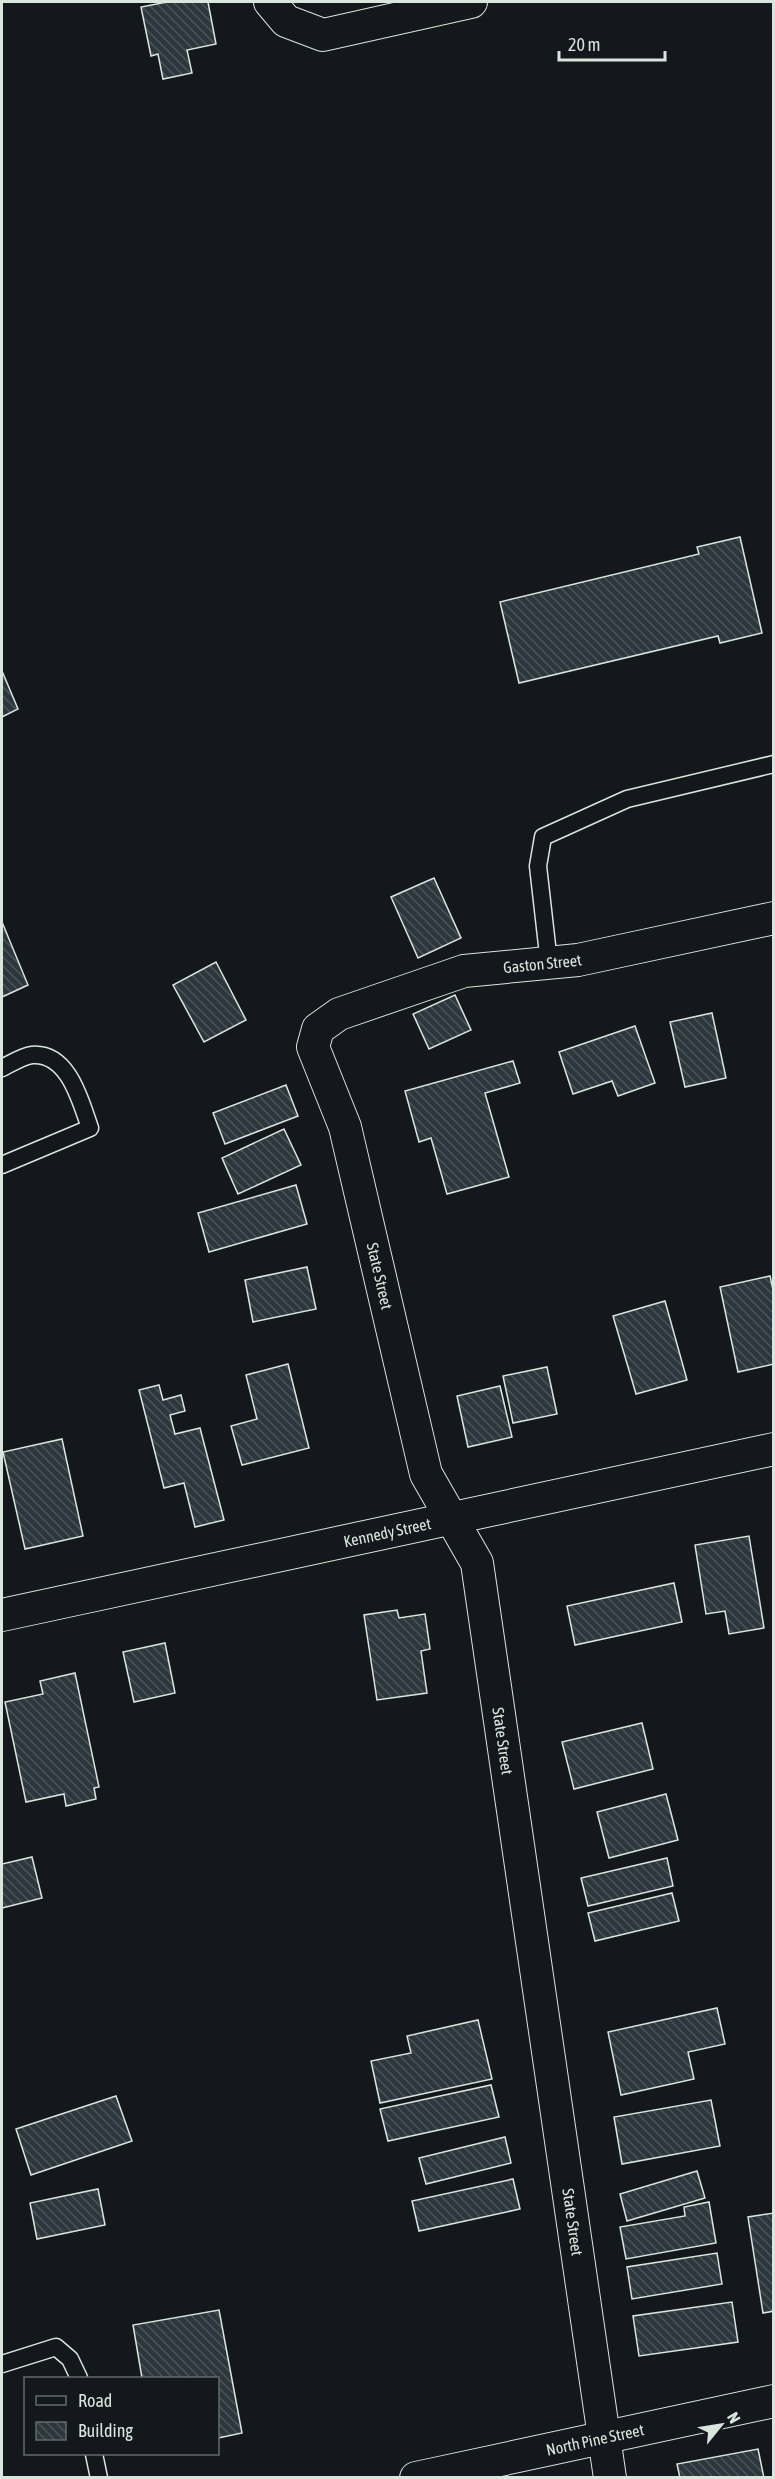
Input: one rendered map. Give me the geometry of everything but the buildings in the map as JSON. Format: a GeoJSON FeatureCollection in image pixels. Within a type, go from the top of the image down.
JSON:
{"type":"FeatureCollection","features":[{"type":"Feature","properties":{"kind":"street"},"geometry":{"type":"LineString","coordinates":[[278,11],[323,35],[471,2]]}},
{"type":"Feature","properties":{"kind":"street","name":"Gaston Street"},"geometry":{"type":"LineString","coordinates":[[318,1029],[339,1014],[464,970],[578,960],[774,918]]}},
{"type":"Feature","properties":{"kind":"street","name":"State Street"},"geometry":{"type":"LineString","coordinates":[[318,1029],[313,1047],[345,1127],[426,1474],[477,1563],[610,2478]]}},
{"type":"Feature","properties":{"kind":"street","name":"Kennedy Street"},"geometry":{"type":"LineString","coordinates":[[2,1615],[774,1449]]}},
{"type":"Feature","properties":{"kind":"street","name":"North Pine Street"},"geometry":{"type":"LineString","coordinates":[[416,2478],[774,2401]]}},
{"type":"Feature","properties":{"kind":"lane"},"geometry":{"type":"LineString","coordinates":[[549,963],[538,866],[543,837],[627,799],[774,764]]}},
{"type":"Feature","properties":{"kind":"lane"},"geometry":{"type":"LineString","coordinates":[[2,1068],[33,1055],[53,1060],[72,1080],[90,1128],[2,1165]]}},
{"type":"Feature","properties":{"kind":"lane"},"geometry":{"type":"LineString","coordinates":[[2,2364],[56,2347],[70,2359],[77,2377]]}},
{"type":"Feature","properties":{"kind":"lane"},"geometry":{"type":"LineString","coordinates":[[94,2455],[99,2478]]}}]}
